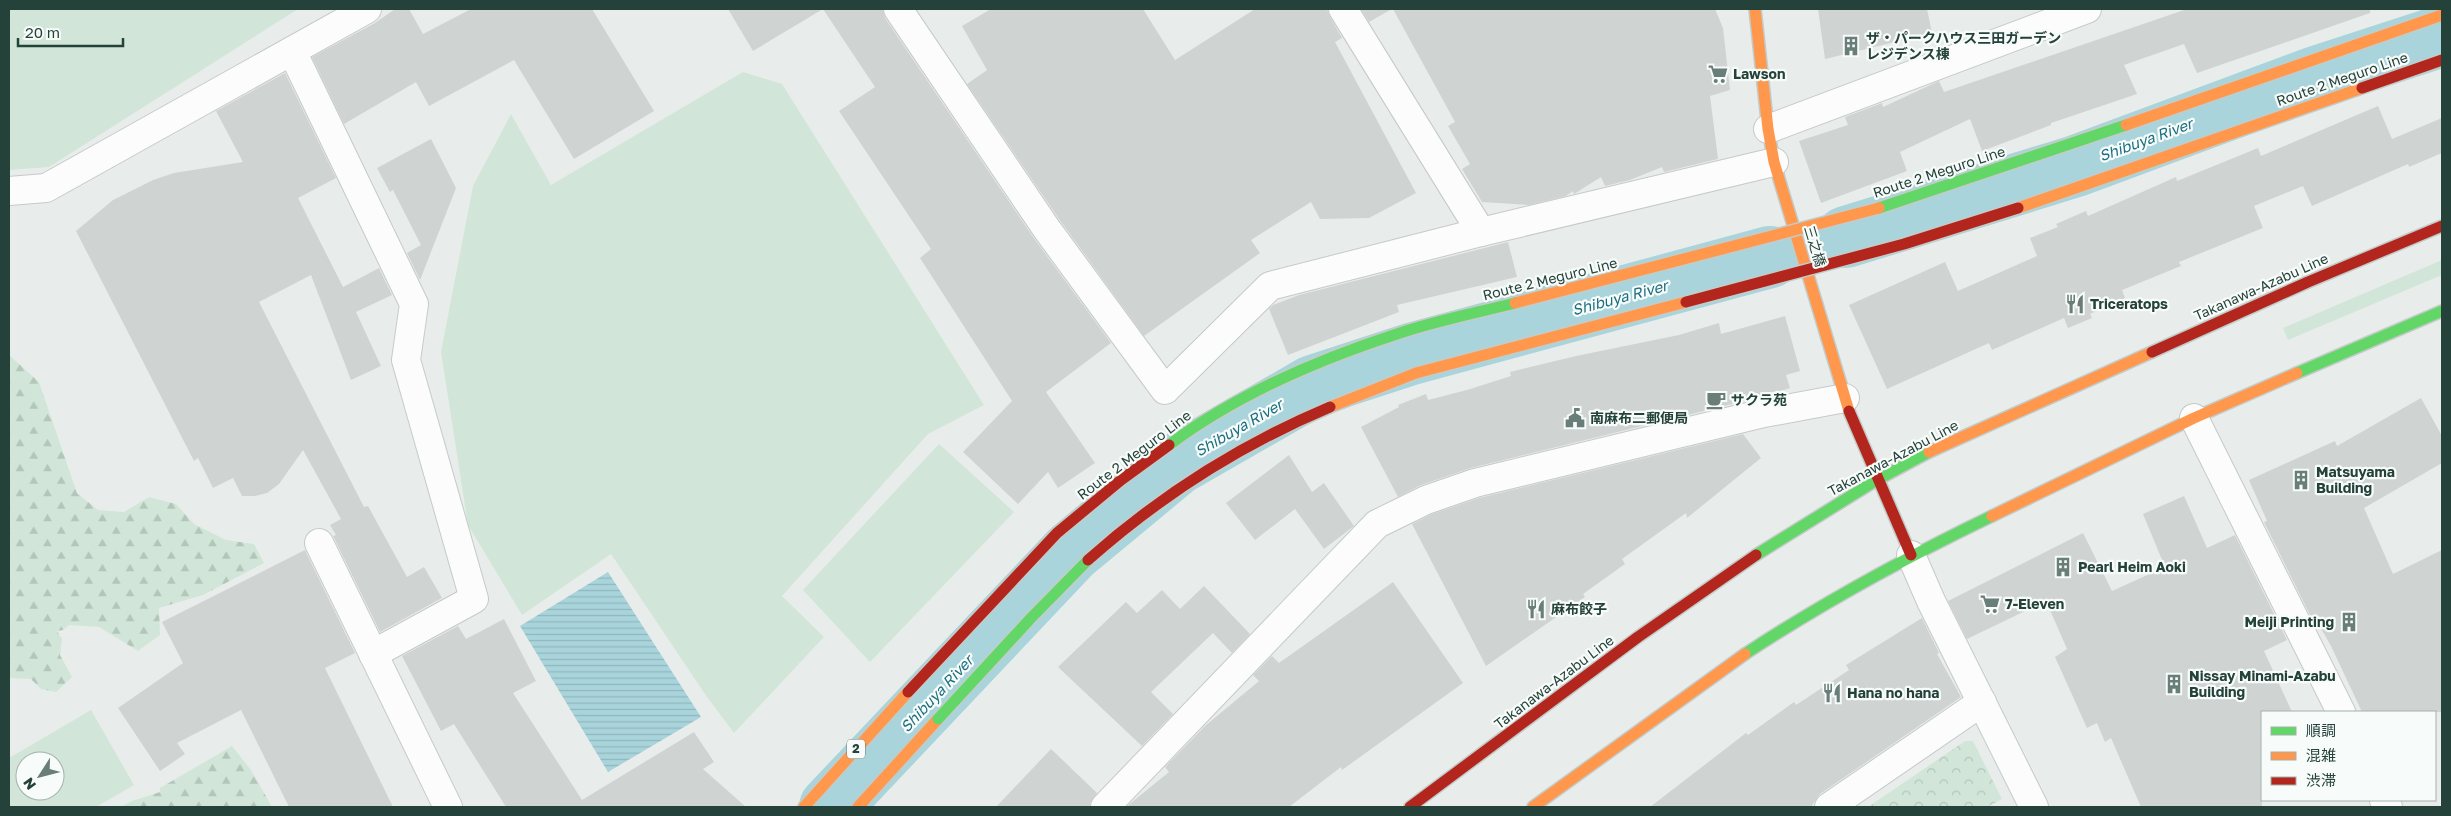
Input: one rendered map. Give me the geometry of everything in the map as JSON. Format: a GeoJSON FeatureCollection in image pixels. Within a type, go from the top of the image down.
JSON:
{"type":"FeatureCollection","features":[{"type":"Feature","properties":{"kind":"main road","name":"三之橋"},"geometry":{"type":"LineString","coordinates":[[1755,9],[1768,129],[1774,162],[1850,416],[1911,555]]}},
{"type":"Feature","properties":{"kind":"main road","name":"Route 2 Meguro Line"},"geometry":{"type":"LineString","coordinates":[[804,807],[902,699],[1057,534],[1121,480],[1179,437],[1225,408],[1279,380],[1338,354],[1399,333],[1744,245],[1894,204],[2011,166],[2442,15]]}},
{"type":"Feature","properties":{"kind":"main road","name":"Route 2 Meguro Line"},"geometry":{"type":"LineString","coordinates":[[858,807],[1035,615],[1089,560],[1144,513],[1200,474],[1297,420],[1355,394],[1416,373],[1746,288],[1912,242],[2028,205],[2442,60]]}},
{"type":"Feature","properties":{"kind":"main road","name":"Takanawa-Azabu Line"},"geometry":{"type":"LineString","coordinates":[[1410,807],[1687,601],[1790,532],[1878,479],[1928,453],[2157,350],[2442,226]]}},
{"type":"Feature","properties":{"kind":"main road"},"geometry":{"type":"LineString","coordinates":[[1533,807],[1736,660],[1786,627],[1911,555],[2194,418],[2442,311]]}},
{"type":"Feature","properties":{"kind":"street"},"geometry":{"type":"LineString","coordinates":[[9,191],[46,188],[367,9]]}},
{"type":"Feature","properties":{"kind":"street"},"geometry":{"type":"LineString","coordinates":[[898,9],[1046,228],[1165,390],[1270,286],[1481,232],[1774,162]]}},
{"type":"Feature","properties":{"kind":"street"},"geometry":{"type":"LineString","coordinates":[[1344,9],[1481,232]]}},
{"type":"Feature","properties":{"kind":"street"},"geometry":{"type":"LineString","coordinates":[[1768,129],[2087,9]]}},
{"type":"Feature","properties":{"kind":"street"},"geometry":{"type":"LineString","coordinates":[[292,51],[414,304],[406,360],[474,599],[373,654]]}},
{"type":"Feature","properties":{"kind":"street"},"geometry":{"type":"LineString","coordinates":[[1105,807],[1377,524],[1426,500],[1475,483],[1764,413],[1845,398]]}},
{"type":"Feature","properties":{"kind":"street"},"geometry":{"type":"LineString","coordinates":[[2194,418],[2340,711]]}},
{"type":"Feature","properties":{"kind":"street"},"geometry":{"type":"LineString","coordinates":[[319,543],[448,807]]}},
{"type":"Feature","properties":{"kind":"street"},"geometry":{"type":"LineString","coordinates":[[1911,555],[2034,807]]}},
{"type":"Feature","properties":{"kind":"street"},"geometry":{"type":"LineString","coordinates":[[1829,807],[1982,702]]}},
{"type":"Feature","properties":{"kind":"green space"},"geometry":{"type":"Polygon","coordinates":[[[9,9],[298,9],[49,167],[9,170],[9,9]]]}},
{"type":"Feature","properties":{"kind":"green space"},"geometry":{"type":"Polygon","coordinates":[[[743,72],[782,84],[984,405],[928,434],[782,596],[824,637],[734,733],[707,697],[611,554],[522,615],[468,525],[441,352],[473,186],[511,114],[551,185],[743,72]]]}},
{"type":"Feature","properties":{"kind":"green space"},"geometry":{"type":"Polygon","coordinates":[[[2442,260],[2442,275],[2288,340],[2283,328],[2442,260]]]}},
{"type":"Feature","properties":{"kind":"green space"},"geometry":{"type":"Polygon","coordinates":[[[9,355],[39,382],[77,493],[98,510],[124,512],[149,497],[176,504],[194,524],[226,540],[254,544],[264,563],[203,595],[159,608],[160,635],[138,651],[99,627],[69,625],[63,630],[57,631],[62,639],[60,655],[72,677],[56,692],[41,689],[31,679],[9,678],[9,355]]]}},
{"type":"Feature","properties":{"kind":"green space"},"geometry":{"type":"Polygon","coordinates":[[[939,444],[1014,512],[870,662],[803,590],[939,444]]]}},
{"type":"Feature","properties":{"kind":"green space"},"geometry":{"type":"Polygon","coordinates":[[[91,710],[134,785],[96,807],[9,807],[9,758],[15,754],[15,801],[65,801],[65,751],[21,751],[91,710]]]}},
{"type":"Feature","properties":{"kind":"green space"},"geometry":{"type":"Polygon","coordinates":[[[1965,741],[1973,741],[2002,799],[1987,807],[1868,807],[1965,741]]]}},
{"type":"Feature","properties":{"kind":"green space"},"geometry":{"type":"Polygon","coordinates":[[[232,746],[251,770],[272,807],[120,807],[160,792],[160,788],[232,746]]]}},
{"type":"Feature","properties":{"kind":"water"},"geometry":{"type":"Polygon","coordinates":[[[608,572],[701,717],[608,772],[520,626],[608,572]]]}},
{"type":"Feature","properties":{"kind":"building"},"geometry":{"type":"Polygon","coordinates":[[[395,9],[409,9],[423,34],[471,9],[592,9],[654,111],[574,159],[514,60],[429,106],[416,82],[344,124],[312,57],[375,23],[395,9]]]}},
{"type":"Feature","properties":{"kind":"building"},"geometry":{"type":"Polygon","coordinates":[[[728,9],[823,9],[753,51],[728,9]]]}},
{"type":"Feature","properties":{"kind":"building"},"geometry":{"type":"Polygon","coordinates":[[[823,9],[883,9],[885,18],[1033,237],[1111,343],[1046,392],[1095,463],[1058,488],[1048,472],[1018,504],[963,452],[1012,401],[920,258],[931,249],[839,111],[875,87],[823,9]]]}},
{"type":"Feature","properties":{"kind":"building"},"geometry":{"type":"Polygon","coordinates":[[[991,9],[1143,9],[1175,60],[1255,9],[1327,9],[1342,38],[1335,42],[1416,193],[1369,218],[1320,219],[1311,202],[1251,240],[1260,253],[1144,336],[1059,219],[967,84],[987,70],[962,26],[991,9]]]}},
{"type":"Feature","properties":{"kind":"building"},"geometry":{"type":"Polygon","coordinates":[[[1361,9],[1392,9],[1369,22],[1361,9]]]}},
{"type":"Feature","properties":{"kind":"building"},"geometry":{"type":"Polygon","coordinates":[[[1393,9],[1715,9],[1723,28],[1730,90],[1710,96],[1718,159],[1664,172],[1662,167],[1630,180],[1605,186],[1601,177],[1574,194],[1573,191],[1566,196],[1529,205],[1482,202],[1462,169],[1470,164],[1448,126],[1455,122],[1393,9]]]}},
{"type":"Feature","properties":{"kind":"building","name":"ザ・パークハウス三田ガーデン レジデンス棟"},"geometry":{"type":"Polygon","coordinates":[[[1818,9],[1927,9],[1932,33],[1825,59],[1818,9]]]}},
{"type":"Feature","properties":{"kind":"building"},"geometry":{"type":"Polygon","coordinates":[[[2187,9],[2370,9],[2370,13],[2197,73],[2184,44],[2124,65],[2137,94],[2051,123],[2051,125],[1982,151],[1970,119],[1900,152],[1907,171],[1821,203],[1799,141],[1848,125],[1845,117],[1882,103],[1883,107],[1939,81],[1944,92],[2187,9]]]}},
{"type":"Feature","properties":{"kind":"building"},"geometry":{"type":"Polygon","coordinates":[[[285,73],[336,178],[298,198],[343,287],[379,268],[392,295],[356,312],[381,366],[351,380],[311,275],[259,302],[364,507],[368,506],[407,577],[424,567],[442,598],[380,632],[333,536],[336,535],[330,525],[341,519],[303,450],[279,484],[267,493],[255,496],[242,496],[233,478],[213,488],[198,458],[194,461],[76,231],[113,200],[153,180],[174,173],[243,162],[216,111],[285,73]]]}},
{"type":"Feature","properties":{"kind":"building"},"geometry":{"type":"Polygon","coordinates":[[[2378,106],[2392,139],[2442,118],[2442,153],[2409,167],[2408,164],[2312,206],[2303,186],[2254,206],[2263,228],[2179,262],[2181,266],[2122,290],[2125,298],[2090,314],[2092,318],[2068,328],[2064,318],[1992,350],[1989,343],[1887,389],[1849,305],[1945,262],[1958,291],[2037,256],[2030,238],[2058,227],[2056,224],[2086,211],[2088,216],[2176,177],[2177,181],[2258,148],[2261,156],[2378,106]]]}},
{"type":"Feature","properties":{"kind":"building"},"geometry":{"type":"Polygon","coordinates":[[[431,139],[456,188],[420,280],[407,253],[421,245],[393,190],[390,192],[377,168],[431,139]]]}},
{"type":"Feature","properties":{"kind":"building"},"geometry":{"type":"Polygon","coordinates":[[[1508,242],[1517,277],[1397,305],[1399,312],[1288,355],[1269,309],[1273,305],[1299,295],[1508,242]]]}},
{"type":"Feature","properties":{"kind":"building"},"geometry":{"type":"Polygon","coordinates":[[[1785,316],[1800,371],[1786,375],[1790,388],[1757,398],[1471,468],[1421,485],[1398,497],[1361,427],[1399,407],[1398,405],[1426,394],[1428,400],[1467,390],[1511,376],[1510,372],[1576,356],[1679,335],[1719,323],[1721,334],[1785,316]]]}},
{"type":"Feature","properties":{"kind":"building"},"geometry":{"type":"Polygon","coordinates":[[[2421,398],[2442,436],[2442,463],[2364,508],[2393,574],[2442,550],[2442,712],[2362,711],[2331,646],[2319,625],[2316,627],[2264,522],[2267,521],[2249,480],[2335,441],[2337,446],[2421,398]]]}},
{"type":"Feature","properties":{"kind":"building"},"geometry":{"type":"Polygon","coordinates":[[[1743,434],[1761,458],[1687,518],[1686,513],[1622,559],[1625,564],[1583,594],[1585,597],[1486,666],[1412,524],[1432,514],[1479,498],[1743,434]]]}},
{"type":"Feature","properties":{"kind":"building"},"geometry":{"type":"Polygon","coordinates":[[[1289,455],[1312,492],[1324,483],[1354,526],[1324,549],[1295,509],[1255,540],[1226,503],[1289,455]]]}},
{"type":"Feature","properties":{"kind":"building","name":"Nissay Minami-Azabu Building"},"geometry":{"type":"Polygon","coordinates":[[[2184,496],[2207,548],[2235,535],[2287,640],[2264,651],[2292,711],[2261,711],[2262,807],[2141,807],[2111,738],[2105,742],[2097,723],[2087,728],[2055,657],[2067,649],[2046,601],[1967,639],[1948,601],[2083,533],[2112,591],[2165,567],[2143,514],[2184,496]]]}},
{"type":"Feature","properties":{"kind":"building"},"geometry":{"type":"Polygon","coordinates":[[[305,550],[355,653],[325,668],[393,807],[289,807],[241,710],[177,743],[185,754],[160,771],[118,708],[183,663],[162,622],[305,550]]]}},
{"type":"Feature","properties":{"kind":"building"},"geometry":{"type":"Polygon","coordinates":[[[1393,582],[1463,683],[1342,770],[1341,767],[1289,807],[1126,807],[1169,772],[1165,767],[1205,726],[1259,681],[1253,675],[1272,656],[1279,663],[1393,582]]]}},
{"type":"Feature","properties":{"kind":"building"},"geometry":{"type":"Polygon","coordinates":[[[1204,586],[1250,634],[1232,653],[1213,633],[1151,692],[1173,714],[1142,746],[1058,667],[1126,602],[1137,613],[1162,590],[1180,609],[1204,586]]]}},
{"type":"Feature","properties":{"kind":"building"},"geometry":{"type":"Polygon","coordinates":[[[1922,618],[1939,653],[1937,654],[1961,697],[1820,794],[1811,807],[1650,807],[1746,733],[1748,735],[1794,702],[1796,705],[1849,670],[1846,665],[1922,618]]]}},
{"type":"Feature","properties":{"kind":"building"},"geometry":{"type":"Polygon","coordinates":[[[504,619],[536,681],[513,693],[582,800],[694,732],[714,762],[703,769],[746,807],[506,807],[454,724],[441,731],[402,656],[458,626],[466,639],[504,619]]]}},
{"type":"Feature","properties":{"kind":"building"},"geometry":{"type":"Polygon","coordinates":[[[1051,749],[1097,793],[1090,803],[1090,807],[996,807],[1051,749]]]}},
{"type":"Feature","properties":{"kind":"waterway","name":"Shibuya River"},"geometry":{"type":"LineString","coordinates":[[1846,237],[2076,166],[2313,78],[2442,36]]}},
{"type":"Feature","properties":{"kind":"waterway","name":"Shibuya River"},"geometry":{"type":"LineString","coordinates":[[830,807],[1071,552],[1177,464],[1313,386],[1411,354],[1770,257]]}},
{"type":"Feature","properties":{"kind":"traffic: fast"},"geometry":{"type":"LineString","coordinates":[[1879,208],[2126,125]]}},
{"type":"Feature","properties":{"kind":"traffic: fast"},"geometry":{"type":"LineString","coordinates":[[1169,445],[1250,394],[1337,355],[1411,329],[1515,303]]}},
{"type":"Feature","properties":{"kind":"traffic: fast"},"geometry":{"type":"LineString","coordinates":[[2297,373],[2442,311]]}},
{"type":"Feature","properties":{"kind":"traffic: fast"},"geometry":{"type":"LineString","coordinates":[[1756,555],[1875,481],[1929,452]]}},
{"type":"Feature","properties":{"kind":"traffic: fast"},"geometry":{"type":"LineString","coordinates":[[1745,654],[1805,616],[1866,581],[1992,516]]}},
{"type":"Feature","properties":{"kind":"traffic: fast"},"geometry":{"type":"LineString","coordinates":[[938,719],[1031,618],[1088,560]]}},
{"type":"Feature","properties":{"kind":"traffic: slow"},"geometry":{"type":"LineString","coordinates":[[1755,9],[1768,129],[1774,162],[1849,411]]}},
{"type":"Feature","properties":{"kind":"traffic: slow"},"geometry":{"type":"LineString","coordinates":[[2126,125],[2442,15]]}},
{"type":"Feature","properties":{"kind":"traffic: slow"},"geometry":{"type":"LineString","coordinates":[[2018,208],[2362,88]]}},
{"type":"Feature","properties":{"kind":"traffic: slow"},"geometry":{"type":"LineString","coordinates":[[1515,303],[1879,208]]}},
{"type":"Feature","properties":{"kind":"traffic: slow"},"geometry":{"type":"LineString","coordinates":[[1330,407],[1416,373],[1686,302]]}},
{"type":"Feature","properties":{"kind":"traffic: slow"},"geometry":{"type":"LineString","coordinates":[[1929,452],[2152,352]]}},
{"type":"Feature","properties":{"kind":"traffic: slow"},"geometry":{"type":"LineString","coordinates":[[1992,516],[2194,418],[2297,373]]}},
{"type":"Feature","properties":{"kind":"traffic: slow"},"geometry":{"type":"LineString","coordinates":[[1533,807],[1745,654]]}},
{"type":"Feature","properties":{"kind":"traffic: slow"},"geometry":{"type":"LineString","coordinates":[[804,807],[908,692]]}},
{"type":"Feature","properties":{"kind":"traffic: slow"},"geometry":{"type":"LineString","coordinates":[[858,807],[938,719]]}},
{"type":"Feature","properties":{"kind":"traffic: jam"},"geometry":{"type":"LineString","coordinates":[[2362,88],[2442,60]]}},
{"type":"Feature","properties":{"kind":"traffic: jam"},"geometry":{"type":"LineString","coordinates":[[1686,302],[1904,244],[2018,208]]}},
{"type":"Feature","properties":{"kind":"traffic: jam"},"geometry":{"type":"LineString","coordinates":[[2152,352],[2308,282],[2442,226]]}},
{"type":"Feature","properties":{"kind":"traffic: jam"},"geometry":{"type":"LineString","coordinates":[[1088,560],[1144,514],[1203,473],[1265,438],[1330,407]]}},
{"type":"Feature","properties":{"kind":"traffic: jam"},"geometry":{"type":"LineString","coordinates":[[1849,411],[1911,555]]}},
{"type":"Feature","properties":{"kind":"traffic: jam"},"geometry":{"type":"LineString","coordinates":[[908,692],[1057,533],[1121,480],[1169,445]]}},
{"type":"Feature","properties":{"kind":"traffic: jam"},"geometry":{"type":"LineString","coordinates":[[1410,807],[1638,637],[1756,555]]}},
{"type":"Feature","properties":{"kind":"place","name":"ザ・パークハウス三田ガーデン レジデンス棟"},"geometry":{"type":"Point","coordinates":[1851,46]}},
{"type":"Feature","properties":{"kind":"place","name":"Lawson"},"geometry":{"type":"Point","coordinates":[1718,74]}},
{"type":"Feature","properties":{"kind":"place","name":"Triceratops"},"geometry":{"type":"Point","coordinates":[2075,304]}},
{"type":"Feature","properties":{"kind":"place","name":"サクラ苑"},"geometry":{"type":"Point","coordinates":[1716,400]}},
{"type":"Feature","properties":{"kind":"place","name":"南麻布二郵便局"},"geometry":{"type":"Point","coordinates":[1575,418]}},
{"type":"Feature","properties":{"kind":"place","name":"Matsuyama Building"},"geometry":{"type":"Point","coordinates":[2301,480]}},
{"type":"Feature","properties":{"kind":"place","name":"Pearl Heim Aoki"},"geometry":{"type":"Point","coordinates":[2063,567]}},
{"type":"Feature","properties":{"kind":"place","name":"7-Eleven"},"geometry":{"type":"Point","coordinates":[1990,604]}},
{"type":"Feature","properties":{"kind":"place","name":"麻布餃子"},"geometry":{"type":"Point","coordinates":[1536,609]}},
{"type":"Feature","properties":{"kind":"place","name":"Meiji Printing"},"geometry":{"type":"Point","coordinates":[2349,622]}},
{"type":"Feature","properties":{"kind":"place","name":"Nissay Minami-Azabu Building"},"geometry":{"type":"Point","coordinates":[2174,684]}},
{"type":"Feature","properties":{"kind":"place","name":"Hana no hana"},"geometry":{"type":"Point","coordinates":[1832,693]}}]}
